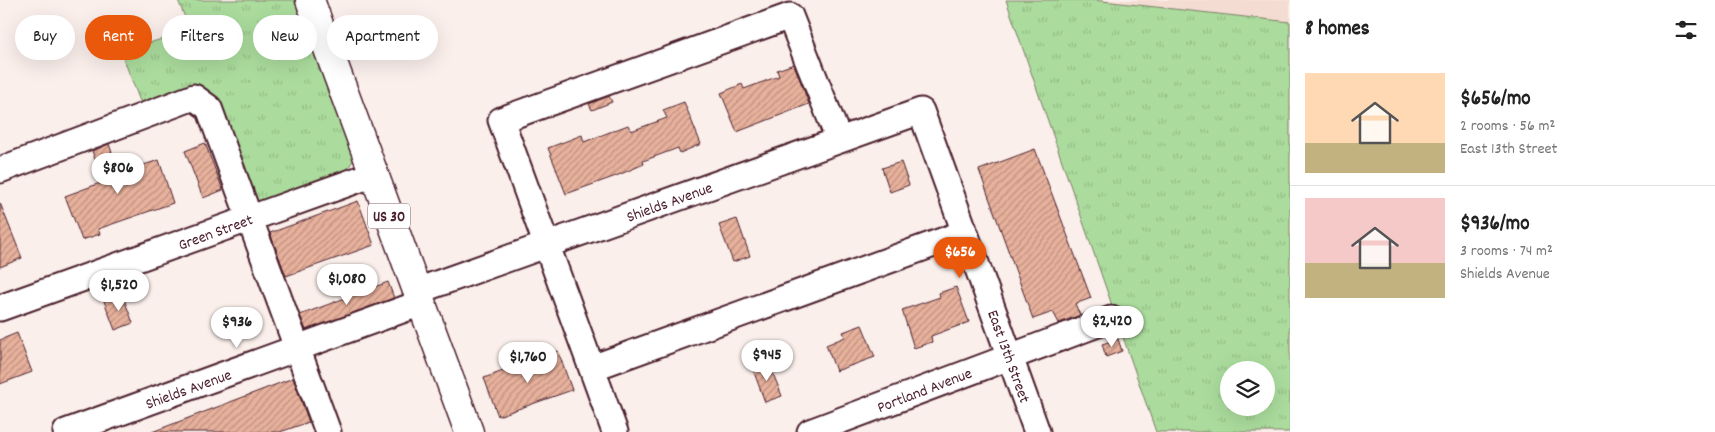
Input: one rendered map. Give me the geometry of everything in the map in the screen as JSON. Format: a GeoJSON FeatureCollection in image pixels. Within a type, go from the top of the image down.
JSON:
{"type":"FeatureCollection","features":[{"type":"Feature","properties":{"kind":"main road","name":"US 30"},"geometry":{"type":"LineString","coordinates":[[313,2],[469,432]]}},
{"type":"Feature","properties":{"kind":"street"},"geometry":{"type":"LineString","coordinates":[[615,432],[501,120],[790,16],[839,140]]}},
{"type":"Feature","properties":{"kind":"street"},"geometry":{"type":"LineString","coordinates":[[0,170],[194,97],[209,108],[328,432]]}},
{"type":"Feature","properties":{"kind":"street","name":"Shields Avenue"},"geometry":{"type":"LineString","coordinates":[[66,432],[297,348],[546,245],[921,111]]}},
{"type":"Feature","properties":{"kind":"street","name":"East 13th Street"},"geometry":{"type":"LineString","coordinates":[[921,111],[1037,432]]}},
{"type":"Feature","properties":{"kind":"street","name":"Green Street"},"geometry":{"type":"LineString","coordinates":[[0,308],[374,174]]}},
{"type":"Feature","properties":{"kind":"street"},"geometry":{"type":"LineString","coordinates":[[592,368],[964,233]]}},
{"type":"Feature","properties":{"kind":"street","name":"Portland Avenue"},"geometry":{"type":"LineString","coordinates":[[810,432],[1111,319]]}},
{"type":"Feature","properties":{"kind":"shaded area"},"geometry":{"type":"Polygon","coordinates":[[[1093,0],[1290,0],[1290,22],[1093,0]]]}},
{"type":"Feature","properties":{"kind":"green space"},"geometry":{"type":"Polygon","coordinates":[[[178,0],[295,0],[301,15],[253,15],[253,60],[317,59],[354,159],[348,168],[252,206],[213,104],[143,109],[124,60],[152,60],[152,42],[162,39],[162,60],[243,60],[243,15],[184,15],[178,0]]]}},
{"type":"Feature","properties":{"kind":"green space"},"geometry":{"type":"Polygon","coordinates":[[[1006,0],[1093,0],[1290,22],[1290,432],[1156,432],[1006,0]]]}},
{"type":"Feature","properties":{"kind":"building"},"geometry":{"type":"Polygon","coordinates":[[[794,64],[809,104],[737,132],[721,93],[742,84],[744,89],[779,76],[777,70],[794,64]]]}},
{"type":"Feature","properties":{"kind":"building"},"geometry":{"type":"Polygon","coordinates":[[[609,96],[612,102],[592,110],[589,104],[609,96]]]}},
{"type":"Feature","properties":{"kind":"building"},"geometry":{"type":"Polygon","coordinates":[[[684,102],[701,144],[680,153],[678,148],[643,161],[644,164],[616,176],[566,194],[548,148],[582,135],[584,142],[628,125],[631,131],[667,118],[663,110],[684,102]]]}},
{"type":"Feature","properties":{"kind":"building"},"geometry":{"type":"Polygon","coordinates":[[[205,143],[223,190],[203,198],[185,151],[205,143]]]}},
{"type":"Feature","properties":{"kind":"building"},"geometry":{"type":"Polygon","coordinates":[[[109,144],[119,173],[159,160],[173,203],[98,229],[100,234],[82,240],[65,196],[103,182],[92,151],[109,144]]]}},
{"type":"Feature","properties":{"kind":"building"},"geometry":{"type":"Polygon","coordinates":[[[1035,149],[1091,298],[1075,304],[1080,315],[1059,323],[1053,312],[1033,319],[979,170],[1035,149]]]}},
{"type":"Feature","properties":{"kind":"building"},"geometry":{"type":"Polygon","coordinates":[[[901,162],[909,185],[890,192],[882,168],[901,162]]]}},
{"type":"Feature","properties":{"kind":"building"},"geometry":{"type":"Polygon","coordinates":[[[358,201],[374,245],[286,276],[270,233],[358,201]]]}},
{"type":"Feature","properties":{"kind":"building"},"geometry":{"type":"Polygon","coordinates":[[[0,203],[22,258],[0,267],[0,203]]]}},
{"type":"Feature","properties":{"kind":"building"},"geometry":{"type":"Polygon","coordinates":[[[737,219],[750,256],[733,262],[719,225],[737,219]]]}},
{"type":"Feature","properties":{"kind":"building"},"geometry":{"type":"Polygon","coordinates":[[[388,282],[394,298],[306,330],[300,315],[388,282]]]}},
{"type":"Feature","properties":{"kind":"building"},"geometry":{"type":"Polygon","coordinates":[[[956,287],[969,322],[931,336],[932,342],[914,348],[902,310],[940,297],[939,293],[956,287]]]}},
{"type":"Feature","properties":{"kind":"building"},"geometry":{"type":"Polygon","coordinates":[[[122,294],[133,323],[115,330],[104,301],[122,294]]]}},
{"type":"Feature","properties":{"kind":"building"},"geometry":{"type":"Polygon","coordinates":[[[862,325],[875,357],[836,371],[826,345],[845,337],[843,332],[862,325]]]}},
{"type":"Feature","properties":{"kind":"building"},"geometry":{"type":"Polygon","coordinates":[[[17,333],[32,372],[0,384],[0,340],[17,333]]]}},
{"type":"Feature","properties":{"kind":"building"},"geometry":{"type":"Polygon","coordinates":[[[1118,339],[1122,351],[1106,357],[1102,344],[1118,339]]]}},
{"type":"Feature","properties":{"kind":"building"},"geometry":{"type":"Polygon","coordinates":[[[558,351],[572,390],[498,416],[484,378],[558,351]]]}},
{"type":"Feature","properties":{"kind":"building"},"geometry":{"type":"Polygon","coordinates":[[[768,361],[782,396],[765,402],[752,367],[768,361]]]}},
{"type":"Feature","properties":{"kind":"building"},"geometry":{"type":"Polygon","coordinates":[[[293,378],[309,422],[280,432],[152,432],[293,378]]]}}]}
